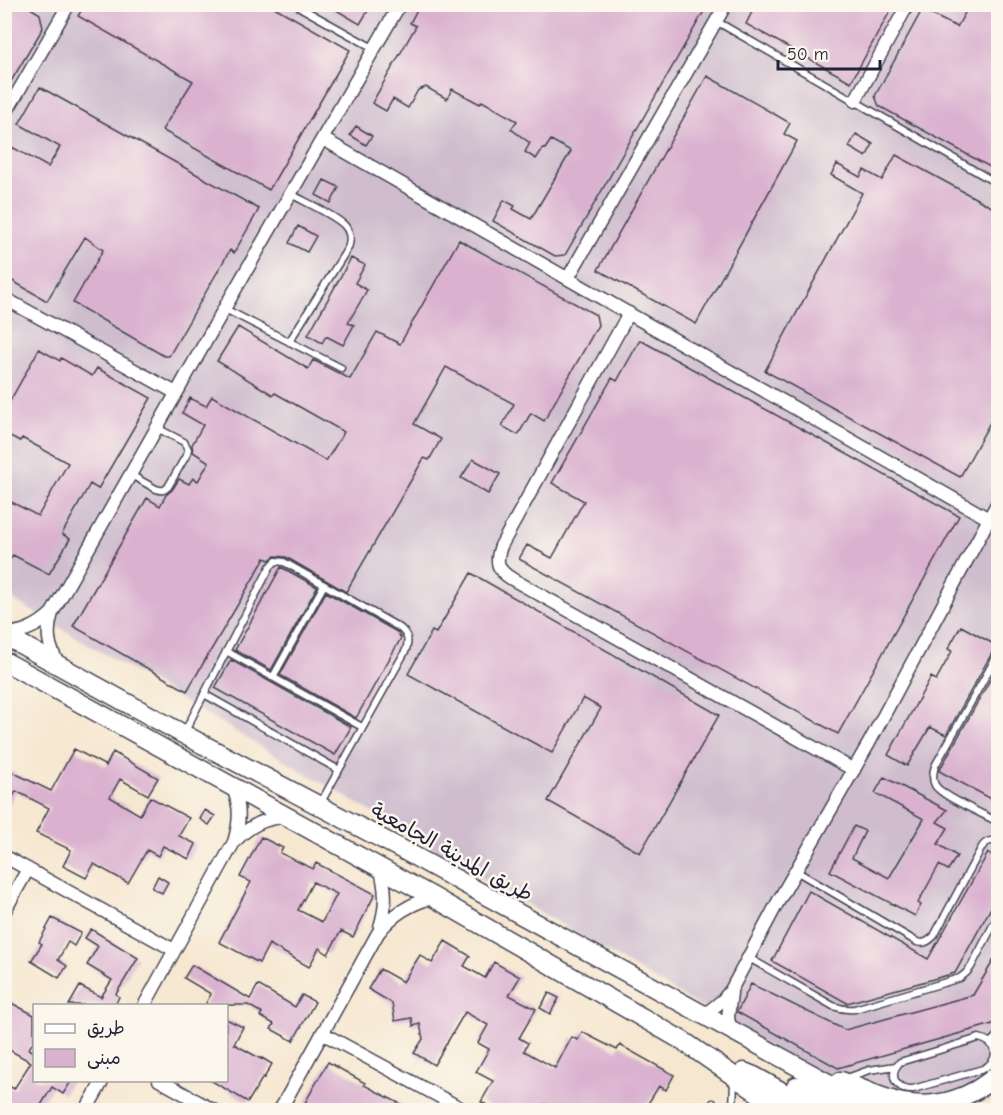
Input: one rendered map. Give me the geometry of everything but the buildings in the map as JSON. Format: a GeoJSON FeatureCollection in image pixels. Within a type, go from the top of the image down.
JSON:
{"type":"FeatureCollection","features":[{"type":"Feature","properties":{"kind":"main road","name":"طريق المدينة الجامعية"},"geometry":{"type":"LineString","coordinates":[[4,634],[183,734],[320,805],[877,1110]]}},
{"type":"Feature","properties":{"kind":"main road"},"geometry":{"type":"LineString","coordinates":[[4,661],[434,897],[683,1041],[764,1097],[788,1110]]}},
{"type":"Feature","properties":{"kind":"main road"},"geometry":{"type":"LineString","coordinates":[[729,1073],[738,1071],[754,1076],[815,1110]]}},
{"type":"Feature","properties":{"kind":"main road"},"geometry":{"type":"LineString","coordinates":[[814,1077],[841,1081],[902,1102],[924,1105],[967,1096],[986,1086],[999,1074]]}},
{"type":"Feature","properties":{"kind":"main road"},"geometry":{"type":"LineString","coordinates":[[754,1076],[777,1078],[788,1082],[842,1110]]}},
{"type":"Feature","properties":{"kind":"main road"},"geometry":{"type":"LineString","coordinates":[[764,1097],[777,1110]]}},
{"type":"Feature","properties":{"kind":"street"},"geometry":{"type":"LineString","coordinates":[[4,116],[69,4]]}},
{"type":"Feature","properties":{"kind":"street"},"geometry":{"type":"LineString","coordinates":[[60,666],[50,646],[48,635],[52,613],[400,4]]}},
{"type":"Feature","properties":{"kind":"street"},"geometry":{"type":"LineString","coordinates":[[568,278],[726,4]]}},
{"type":"Feature","properties":{"kind":"street"},"geometry":{"type":"LineString","coordinates":[[855,101],[908,4]]}},
{"type":"Feature","properties":{"kind":"street"},"geometry":{"type":"LineString","coordinates":[[323,139],[989,519]]}},
{"type":"Feature","properties":{"kind":"street"},"geometry":{"type":"LineString","coordinates":[[4,298],[176,393]]}},
{"type":"Feature","properties":{"kind":"street"},"geometry":{"type":"LineString","coordinates":[[629,313],[501,546],[497,556],[498,566],[503,574],[854,770]]}},
{"type":"Feature","properties":{"kind":"street"},"geometry":{"type":"LineString","coordinates":[[703,1016],[723,1000],[731,990],[854,770],[999,502]]}},
{"type":"Feature","properties":{"kind":"street"},"geometry":{"type":"LineString","coordinates":[[4,634],[34,627],[52,613]]}},
{"type":"Feature","properties":{"kind":"street"},"geometry":{"type":"LineString","coordinates":[[233,788],[239,808],[234,842]]}},
{"type":"Feature","properties":{"kind":"street"},"geometry":{"type":"LineString","coordinates":[[145,1004],[234,842],[252,825],[263,820],[287,816]]}},
{"type":"Feature","properties":{"kind":"street"},"geometry":{"type":"LineString","coordinates":[[4,856],[174,950]]}},
{"type":"Feature","properties":{"kind":"street"},"geometry":{"type":"LineString","coordinates":[[378,933],[385,908],[386,894],[380,867]]}},
{"type":"Feature","properties":{"kind":"street"},"geometry":{"type":"LineString","coordinates":[[4,912],[28,869]]}},
{"type":"Feature","properties":{"kind":"street"},"geometry":{"type":"LineString","coordinates":[[280,1110],[378,933],[386,923],[408,906],[434,897]]}},
{"type":"Feature","properties":{"kind":"street"},"geometry":{"type":"LineString","coordinates":[[730,1030],[731,990]]}},
{"type":"Feature","properties":{"kind":"street"},"geometry":{"type":"LineString","coordinates":[[322,1034],[464,1110]]}},
{"type":"Feature","properties":{"kind":"street"},"geometry":{"type":"LineString","coordinates":[[86,1110],[102,1082]]}},
{"type":"Feature","properties":{"kind":"street"},"geometry":{"type":"LineString","coordinates":[[163,1082],[213,1110]]}},
{"type":"Feature","properties":{"kind":"lane"},"geometry":{"type":"LineString","coordinates":[[294,4],[375,49]]}},
{"type":"Feature","properties":{"kind":"lane"},"geometry":{"type":"LineString","coordinates":[[716,21],[999,184]]}},
{"type":"Feature","properties":{"kind":"lane"},"geometry":{"type":"LineString","coordinates":[[290,342],[348,248],[350,238],[343,224],[291,194]]}},
{"type":"Feature","properties":{"kind":"lane"},"geometry":{"type":"LineString","coordinates":[[224,309],[341,368]]}},
{"type":"Feature","properties":{"kind":"lane"},"geometry":{"type":"LineString","coordinates":[[130,474],[161,491],[168,487],[178,470],[187,454],[187,446],[184,442],[156,428]]}},
{"type":"Feature","properties":{"kind":"lane"},"geometry":{"type":"LineString","coordinates":[[183,734],[272,563],[284,562],[400,628],[408,638],[406,650],[320,805]]}},
{"type":"Feature","properties":{"kind":"lane"},"geometry":{"type":"LineString","coordinates":[[273,677],[324,585]]}},
{"type":"Feature","properties":{"kind":"lane"},"geometry":{"type":"LineString","coordinates":[[226,651],[362,727]]}},
{"type":"Feature","properties":{"kind":"lane"},"geometry":{"type":"LineString","coordinates":[[999,654],[936,766],[933,778],[934,783],[942,792],[999,822]]}},
{"type":"Feature","properties":{"kind":"lane"},"geometry":{"type":"LineString","coordinates":[[204,694],[339,770]]}},
{"type":"Feature","properties":{"kind":"lane"},"geometry":{"type":"LineString","coordinates":[[796,871],[917,942],[923,943],[934,936],[981,847],[985,842],[991,840],[999,843]]}},
{"type":"Feature","properties":{"kind":"lane"},"geometry":{"type":"LineString","coordinates":[[749,958],[840,1009],[855,1009],[960,978],[971,966],[999,916]]}},
{"type":"Feature","properties":{"kind":"lane"},"geometry":{"type":"LineString","coordinates":[[990,1043],[999,1035]]}},
{"type":"Feature","properties":{"kind":"lane"},"geometry":{"type":"LineString","coordinates":[[979,1038],[990,1043],[995,1052],[994,1060],[990,1066],[983,1069],[913,1089],[901,1087],[894,1078],[896,1066],[906,1059],[979,1038]]}},
{"type":"Feature","properties":{"kind":"lane"},"geometry":{"type":"LineString","coordinates":[[841,1081],[869,1070],[896,1066]]}},
{"type":"Feature","properties":{"kind":"lane"},"geometry":{"type":"LineString","coordinates":[[729,1073],[733,1110]]}},
{"type":"Feature","properties":{"kind":"lane"},"geometry":{"type":"LineString","coordinates":[[708,1110],[713,1103]]}},
{"type":"Feature","properties":{"kind":"shaded area"},"geometry":{"type":"Polygon","coordinates":[[[5,5],[998,5],[997,1097],[954,1110],[871,1108],[5,595],[5,5]]]}}]}
